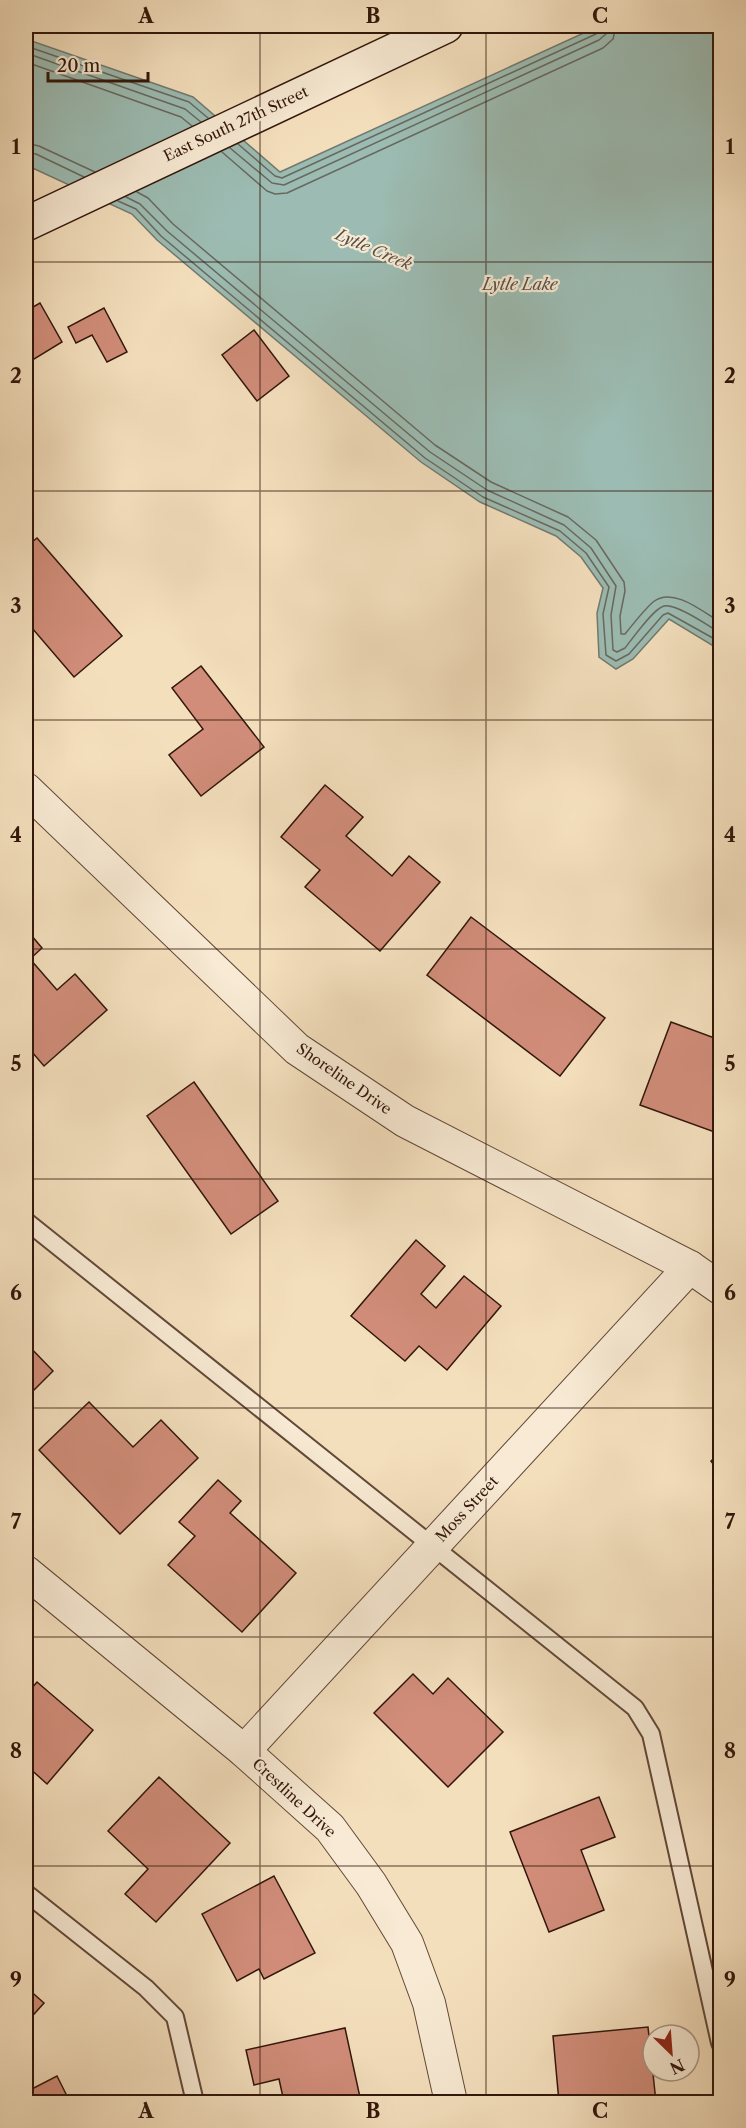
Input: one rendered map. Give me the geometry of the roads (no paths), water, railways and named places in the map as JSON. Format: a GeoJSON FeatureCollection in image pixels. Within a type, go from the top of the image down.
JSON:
{"type":"FeatureCollection","features":[{"type":"Feature","properties":{"kind":"main road","name":"East South 27th Street"},"geometry":{"type":"LineString","coordinates":[[31,221],[446,26]]}},
{"type":"Feature","properties":{"kind":"street","name":"Shoreline Drive"},"geometry":{"type":"LineString","coordinates":[[26,789],[297,1049],[405,1121],[690,1267],[720,1288]]}},
{"type":"Feature","properties":{"kind":"street","name":"Moss Street"},"geometry":{"type":"LineString","coordinates":[[244,1750],[690,1267]]}},
{"type":"Feature","properties":{"kind":"street","name":"Crestline Drive"},"geometry":{"type":"LineString","coordinates":[[26,1572],[244,1750],[330,1828],[371,1884],[407,1943],[429,2004],[452,2103]]}},
{"type":"Feature","properties":{"kind":"lane"},"geometry":{"type":"LineString","coordinates":[[26,1221],[635,1708],[651,1734],[720,2043]]}},
{"type":"Feature","properties":{"kind":"lane"},"geometry":{"type":"LineString","coordinates":[[26,1893],[146,1988],[175,2017],[195,2103]]}},
{"type":"Feature","properties":{"kind":"water","name":"Lytle Lake"},"geometry":{"type":"Polygon","coordinates":[[[599,26],[720,26],[720,650],[669,619],[633,659],[616,669],[599,657],[597,613],[603,588],[581,557],[556,536],[480,502],[421,462],[157,240],[132,214],[26,165],[26,39],[193,97],[280,172],[599,26]]]}},
{"type":"Feature","properties":{"kind":"water label","name":"Lytle Creek"},"geometry":{"type":"Point","coordinates":[374,249]}}]}
